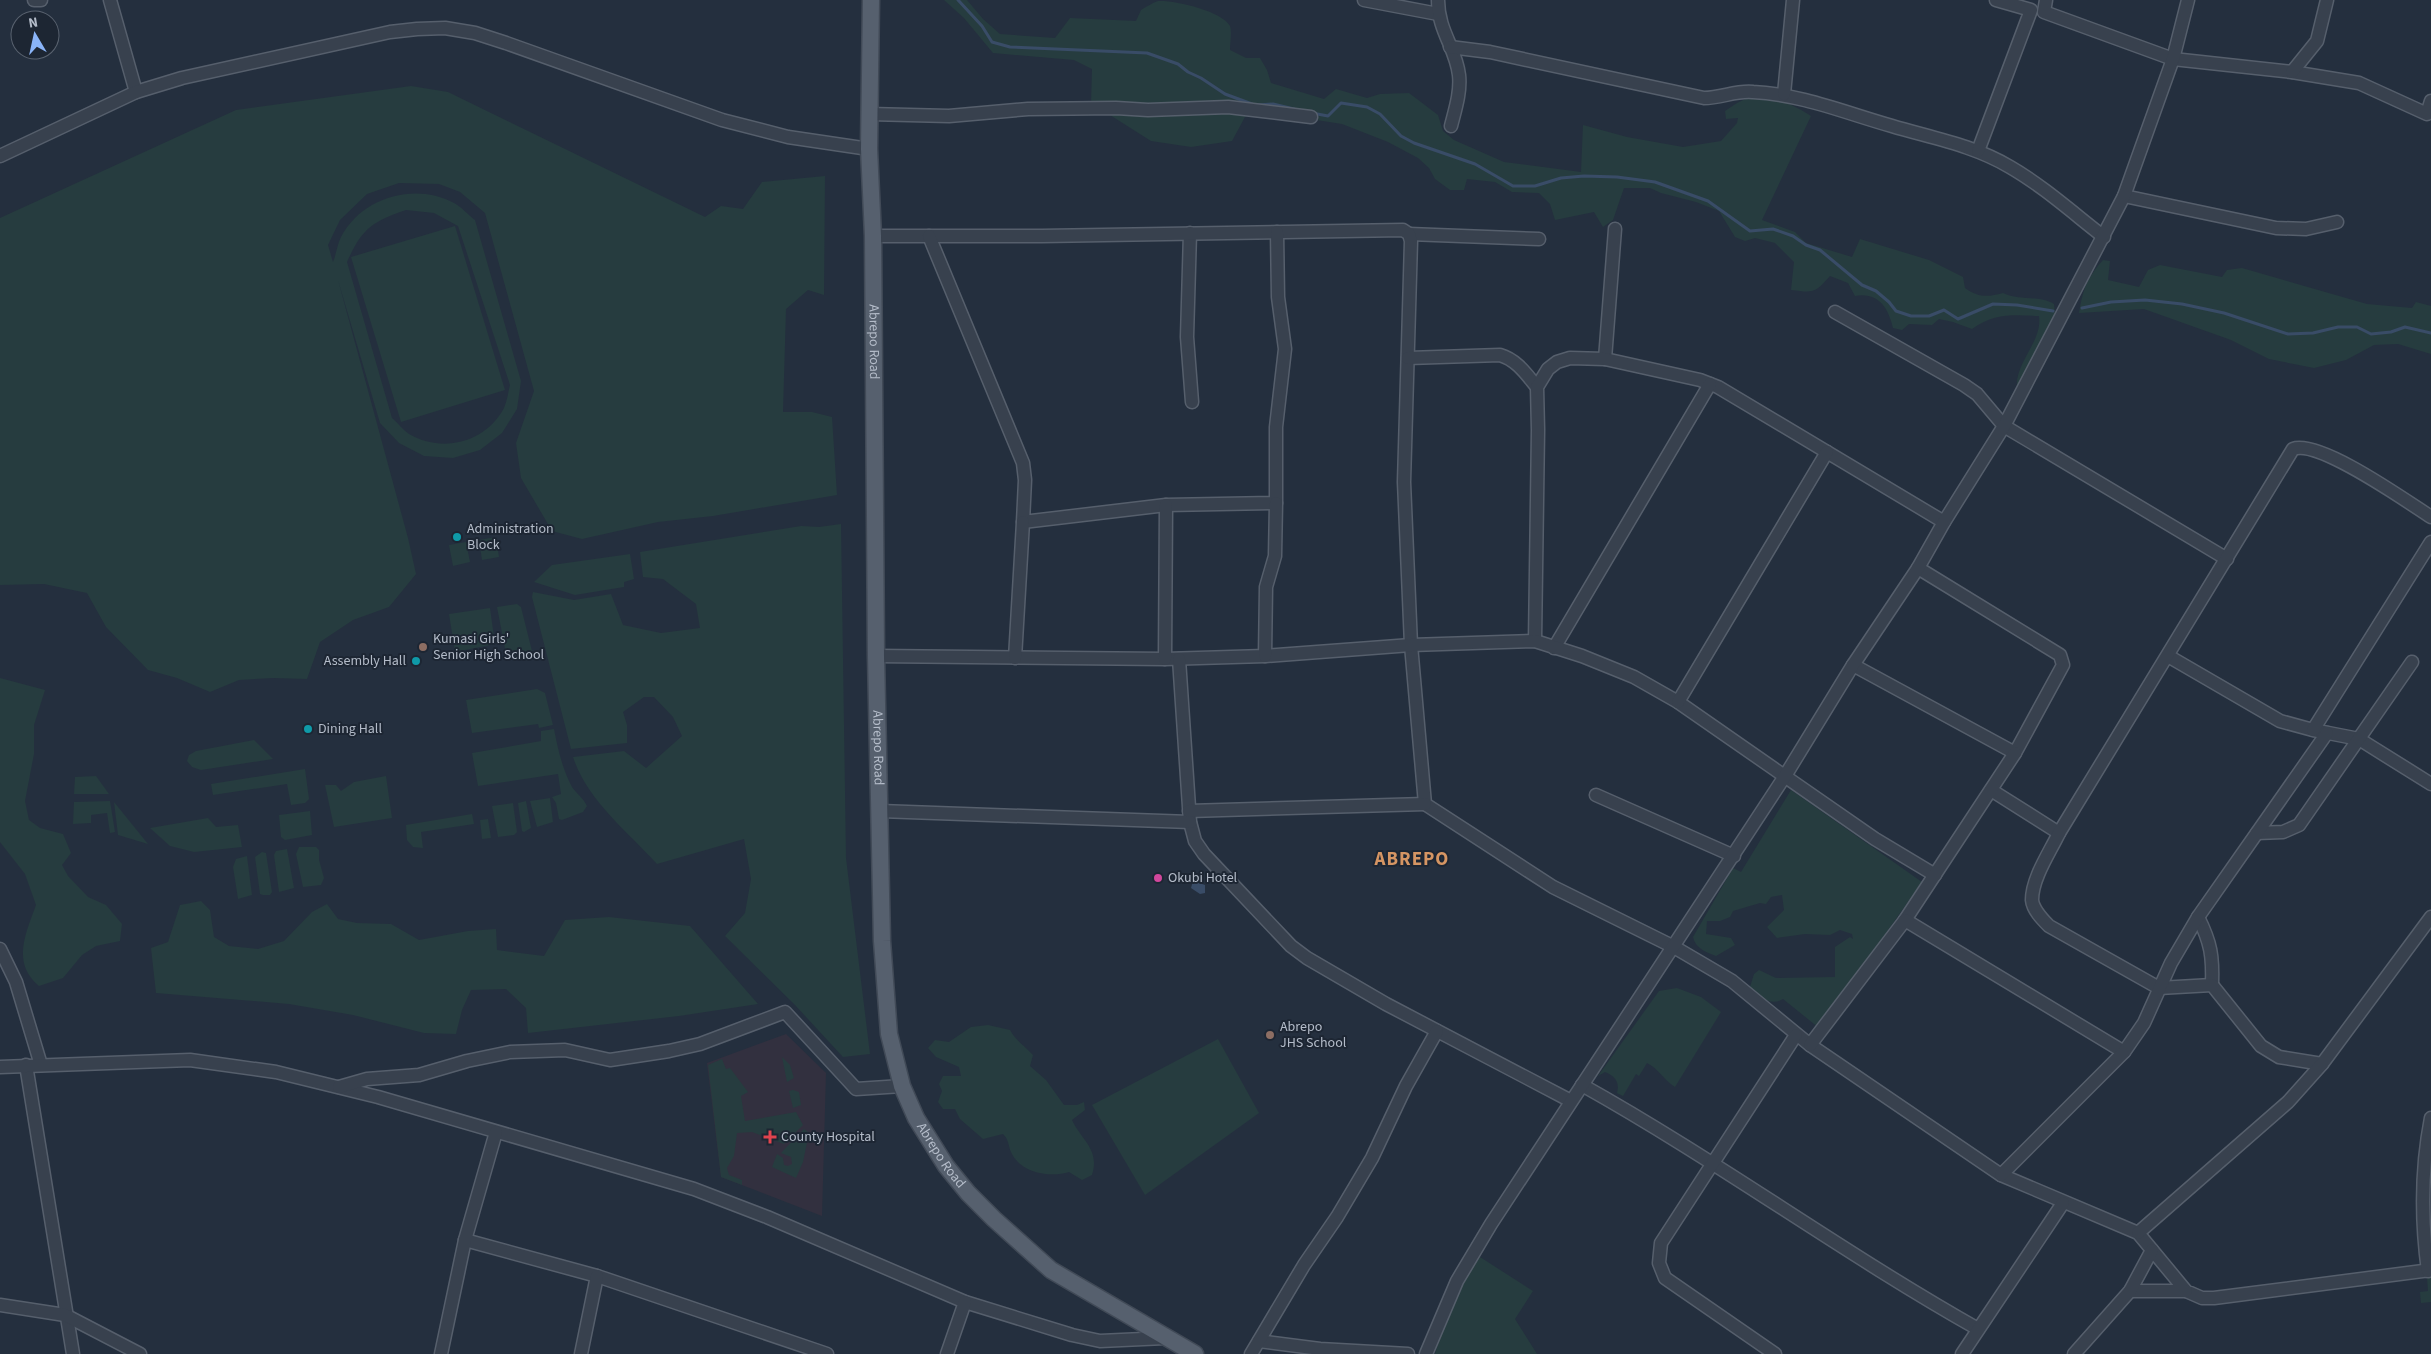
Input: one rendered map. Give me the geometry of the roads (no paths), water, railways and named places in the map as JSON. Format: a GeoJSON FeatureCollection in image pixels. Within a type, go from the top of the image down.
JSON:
{"type":"FeatureCollection","features":[{"type":"Feature","properties":{"kind":"main road","name":"Abrepo Road"},"geometry":{"type":"LineString","coordinates":[[871,0],[869,149],[873,236],[876,656],[886,1003],[889,1034],[902,1086],[916,1118],[936,1151],[968,1193],[994,1219],[1052,1270],[1195,1354]]}},
{"type":"Feature","properties":{"kind":"street"},"geometry":{"type":"LineString","coordinates":[[34,0],[41,0]]}},
{"type":"Feature","properties":{"kind":"street"},"geometry":{"type":"LineString","coordinates":[[110,0],[136,92]]}},
{"type":"Feature","properties":{"kind":"street"},"geometry":{"type":"LineString","coordinates":[[1364,0],[1438,14]]}},
{"type":"Feature","properties":{"kind":"street"},"geometry":{"type":"LineString","coordinates":[[1438,0],[1438,14],[1443,33],[1460,77],[1458,97],[1451,126]]}},
{"type":"Feature","properties":{"kind":"street"},"geometry":{"type":"LineString","coordinates":[[1784,94],[1793,0]]}},
{"type":"Feature","properties":{"kind":"street"},"geometry":{"type":"LineString","coordinates":[[1996,0],[2031,10],[2045,6],[2172,59],[2292,72],[2359,83],[2429,116],[2431,100]]}},
{"type":"Feature","properties":{"kind":"street"},"geometry":{"type":"LineString","coordinates":[[1426,1354],[1456,1281],[1571,1101],[1734,856],[1853,665],[1918,568],[1944,522],[2004,426],[2124,196],[2172,59],[2188,0]]}},
{"type":"Feature","properties":{"kind":"street"},"geometry":{"type":"LineString","coordinates":[[2292,72],[2317,41],[2327,0]]}},
{"type":"Feature","properties":{"kind":"street"},"geometry":{"type":"LineString","coordinates":[[1978,151],[2031,10]]}},
{"type":"Feature","properties":{"kind":"street"},"geometry":{"type":"LineString","coordinates":[[0,156],[136,92],[182,78],[390,32],[445,28],[475,33],[506,43],[722,120],[788,137],[869,149]]}},
{"type":"Feature","properties":{"kind":"street"},"geometry":{"type":"LineString","coordinates":[[1450,47],[1490,52],[1704,98],[1716,98],[1750,91],[1784,94],[1978,151],[2010,166],[2104,237]]}},
{"type":"Feature","properties":{"kind":"street"},"geometry":{"type":"LineString","coordinates":[[869,114],[949,116],[1028,109],[1116,108],[1157,110],[1228,107],[1311,117]]}},
{"type":"Feature","properties":{"kind":"street"},"geometry":{"type":"LineString","coordinates":[[2124,196],[2276,228],[2306,229],[2337,222]]}},
{"type":"Feature","properties":{"kind":"street"},"geometry":{"type":"LineString","coordinates":[[1605,359],[1615,229]]}},
{"type":"Feature","properties":{"kind":"street"},"geometry":{"type":"LineString","coordinates":[[873,236],[1403,230],[1409,234],[1539,238]]}},
{"type":"Feature","properties":{"kind":"street"},"geometry":{"type":"LineString","coordinates":[[1264,656],[1266,587],[1275,556],[1276,427],[1285,349],[1278,297],[1277,232]]}},
{"type":"Feature","properties":{"kind":"street"},"geometry":{"type":"LineString","coordinates":[[1190,233],[1187,337],[1192,402]]}},
{"type":"Feature","properties":{"kind":"street"},"geometry":{"type":"LineString","coordinates":[[1409,234],[1411,241],[1404,482],[1411,644],[1425,804]]}},
{"type":"Feature","properties":{"kind":"street"},"geometry":{"type":"LineString","coordinates":[[929,236],[1023,463],[1025,480],[1015,658]]}},
{"type":"Feature","properties":{"kind":"street"},"geometry":{"type":"LineString","coordinates":[[1835,312],[1964,385],[1977,394],[2004,426],[2227,559]]}},
{"type":"Feature","properties":{"kind":"street"},"geometry":{"type":"LineString","coordinates":[[1408,358],[1500,355],[1509,358],[1523,370],[1537,387]]}},
{"type":"Feature","properties":{"kind":"street"},"geometry":{"type":"LineString","coordinates":[[1535,641],[1537,387],[1548,369],[1556,362],[1570,358],[1605,359],[1700,380],[1710,384],[1944,522]]}},
{"type":"Feature","properties":{"kind":"street"},"geometry":{"type":"LineString","coordinates":[[1554,648],[1710,384]]}},
{"type":"Feature","properties":{"kind":"street"},"geometry":{"type":"LineString","coordinates":[[2212,985],[2159,988],[2049,926],[2037,912],[2032,901],[2035,884],[2059,833],[2293,449],[2299,447],[2333,457],[2431,517]]}},
{"type":"Feature","properties":{"kind":"street"},"geometry":{"type":"LineString","coordinates":[[1678,702],[1827,452]]}},
{"type":"Feature","properties":{"kind":"street"},"geometry":{"type":"LineString","coordinates":[[1023,522],[1166,505],[1276,503]]}},
{"type":"Feature","properties":{"kind":"street"},"geometry":{"type":"LineString","coordinates":[[1165,659],[1166,505]]}},
{"type":"Feature","properties":{"kind":"street"},"geometry":{"type":"LineString","coordinates":[[2312,730],[2431,542]]}},
{"type":"Feature","properties":{"kind":"street"},"geometry":{"type":"LineString","coordinates":[[1810,1045],[1905,920],[1935,875],[2015,752],[2063,665],[2060,655],[1918,568]]}},
{"type":"Feature","properties":{"kind":"street"},"geometry":{"type":"LineString","coordinates":[[876,656],[1179,659],[1264,656],[1411,644],[1535,641],[1634,677],[1678,702],[1875,839],[1935,875]]}},
{"type":"Feature","properties":{"kind":"street"},"geometry":{"type":"LineString","coordinates":[[2168,656],[2280,721],[2312,730],[2359,739],[2431,784]]}},
{"type":"Feature","properties":{"kind":"street"},"geometry":{"type":"LineString","coordinates":[[1179,659],[1190,817],[1195,841],[1204,854],[1291,946],[1378,999],[1571,1101]]}},
{"type":"Feature","properties":{"kind":"street"},"geometry":{"type":"LineString","coordinates":[[2257,833],[2283,832],[2299,825],[2412,662]]}},
{"type":"Feature","properties":{"kind":"street"},"geometry":{"type":"LineString","coordinates":[[1853,665],[2015,752]]}},
{"type":"Feature","properties":{"kind":"street"},"geometry":{"type":"LineString","coordinates":[[2001,1175],[2124,1052],[2144,1023],[2170,963],[2198,917],[2326,733]]}},
{"type":"Feature","properties":{"kind":"street"},"geometry":{"type":"LineString","coordinates":[[1991,790],[2059,833]]}},
{"type":"Feature","properties":{"kind":"street"},"geometry":{"type":"LineString","coordinates":[[1596,796],[1734,856]]}},
{"type":"Feature","properties":{"kind":"street"},"geometry":{"type":"LineString","coordinates":[[880,811],[1190,817],[1425,804],[1553,887],[1674,947],[1732,981],[1796,1035],[2001,1175],[2063,1203],[2138,1233],[2186,1291]]}},
{"type":"Feature","properties":{"kind":"street"},"geometry":{"type":"LineString","coordinates":[[2198,917],[2210,940],[2213,957],[2212,985],[2261,1046],[2279,1057],[2322,1064]]}},
{"type":"Feature","properties":{"kind":"street"},"geometry":{"type":"LineString","coordinates":[[2138,1233],[2288,1102],[2322,1064],[2431,917]]}},
{"type":"Feature","properties":{"kind":"street"},"geometry":{"type":"LineString","coordinates":[[1905,920],[2124,1052]]}},
{"type":"Feature","properties":{"kind":"street"},"geometry":{"type":"LineString","coordinates":[[0,949],[16,982],[41,1065]]}},
{"type":"Feature","properties":{"kind":"street"},"geometry":{"type":"LineString","coordinates":[[337,1088],[367,1079],[419,1075],[467,1061],[510,1052],[566,1050],[610,1060],[669,1051],[700,1044],[785,1012],[856,1089],[902,1086]]}},
{"type":"Feature","properties":{"kind":"street"},"geometry":{"type":"LineString","coordinates":[[1251,1354],[1304,1265],[1337,1217],[1372,1158],[1406,1086],[1437,1031]]}},
{"type":"Feature","properties":{"kind":"street"},"geometry":{"type":"LineString","coordinates":[[1775,1354],[1665,1278],[1659,1263],[1661,1243],[1796,1035]]}},
{"type":"Feature","properties":{"kind":"street"},"geometry":{"type":"LineString","coordinates":[[0,1067],[190,1060],[249,1067],[378,1097],[694,1189],[767,1217],[965,1302],[1072,1335],[1100,1341],[1165,1338]]}},
{"type":"Feature","properties":{"kind":"street"},"geometry":{"type":"LineString","coordinates":[[26,1065],[65,1315],[73,1354]]}},
{"type":"Feature","properties":{"kind":"street"},"geometry":{"type":"LineString","coordinates":[[1582,1085],[1651,1124],[1928,1301],[1978,1329]]}},
{"type":"Feature","properties":{"kind":"street"},"geometry":{"type":"LineString","coordinates":[[2130,1291],[2186,1291],[2202,1298],[2214,1298],[2430,1270],[2422,1229],[2424,1151],[2431,1118]]}},
{"type":"Feature","properties":{"kind":"street"},"geometry":{"type":"LineString","coordinates":[[441,1354],[466,1240],[496,1132]]}},
{"type":"Feature","properties":{"kind":"street"},"geometry":{"type":"LineString","coordinates":[[1962,1354],[2063,1203]]}},
{"type":"Feature","properties":{"kind":"street"},"geometry":{"type":"LineString","coordinates":[[466,1240],[597,1276],[827,1354]]}},
{"type":"Feature","properties":{"kind":"street"},"geometry":{"type":"LineString","coordinates":[[2074,1354],[2130,1291],[2152,1250]]}},
{"type":"Feature","properties":{"kind":"street"},"geometry":{"type":"LineString","coordinates":[[581,1354],[597,1276]]}},
{"type":"Feature","properties":{"kind":"street"},"geometry":{"type":"LineString","coordinates":[[947,1354],[965,1302]]}},
{"type":"Feature","properties":{"kind":"street"},"geometry":{"type":"LineString","coordinates":[[0,1305],[65,1315],[140,1354]]}},
{"type":"Feature","properties":{"kind":"street"},"geometry":{"type":"LineString","coordinates":[[1094,1354],[1100,1341]]}},
{"type":"Feature","properties":{"kind":"street"},"geometry":{"type":"LineString","coordinates":[[1258,1341],[1320,1349],[1408,1354]]}},
{"type":"Feature","properties":{"kind":"water"},"geometry":{"type":"Polygon","coordinates":[[[1193,881],[1205,885],[1205,893],[1200,894],[1191,888],[1193,881]]]}},
{"type":"Feature","properties":{"kind":"waterway"},"geometry":{"type":"LineString","coordinates":[[958,0],[982,26],[992,42],[1010,47],[1147,53],[1178,64],[1225,94],[1252,104]]}},
{"type":"Feature","properties":{"kind":"waterway"},"geometry":{"type":"LineString","coordinates":[[1312,113],[1328,116],[1341,103],[1367,107],[1380,114],[1401,136],[1414,143],[1475,164],[1513,186],[1535,186],[1561,178],[1584,176],[1617,177],[1655,182],[1708,201],[1750,231],[1773,229],[1793,236],[1806,245],[1820,250],[1862,285],[1876,291],[1896,311],[1911,316],[1929,316],[1944,310],[1958,319],[1993,304],[2017,305],[2053,311]]}},
{"type":"Feature","properties":{"kind":"waterway"},"geometry":{"type":"LineString","coordinates":[[1258,105],[1273,104],[1294,109]]}},
{"type":"Feature","properties":{"kind":"waterway"},"geometry":{"type":"LineString","coordinates":[[2082,308],[2111,302],[2145,300],[2182,304],[2224,313],[2288,334],[2313,333],[2338,327],[2357,327],[2371,334],[2391,332],[2405,327],[2431,333]]}},
{"type":"Feature","properties":{"kind":"place","name":"Administration Block"},"geometry":{"type":"Point","coordinates":[457,537]}},
{"type":"Feature","properties":{"kind":"place","name":"Kumasi Girls' Senior High School"},"geometry":{"type":"Point","coordinates":[423,647]}},
{"type":"Feature","properties":{"kind":"place","name":"Assembly Hall"},"geometry":{"type":"Point","coordinates":[416,661]}},
{"type":"Feature","properties":{"kind":"place","name":"Dining Hall"},"geometry":{"type":"Point","coordinates":[308,729]}},
{"type":"Feature","properties":{"kind":"place","name":"Okubi Hotel"},"geometry":{"type":"Point","coordinates":[1158,878]}},
{"type":"Feature","properties":{"kind":"place","name":"Abrepo JHS School"},"geometry":{"type":"Point","coordinates":[1270,1035]}},
{"type":"Feature","properties":{"kind":"place","name":"County Hospital"},"geometry":{"type":"Point","coordinates":[770,1137]}},
{"type":"Feature","properties":{"kind":"district","name":"ABREPO"},"geometry":{"type":"Point","coordinates":[1412,859]}}]}
